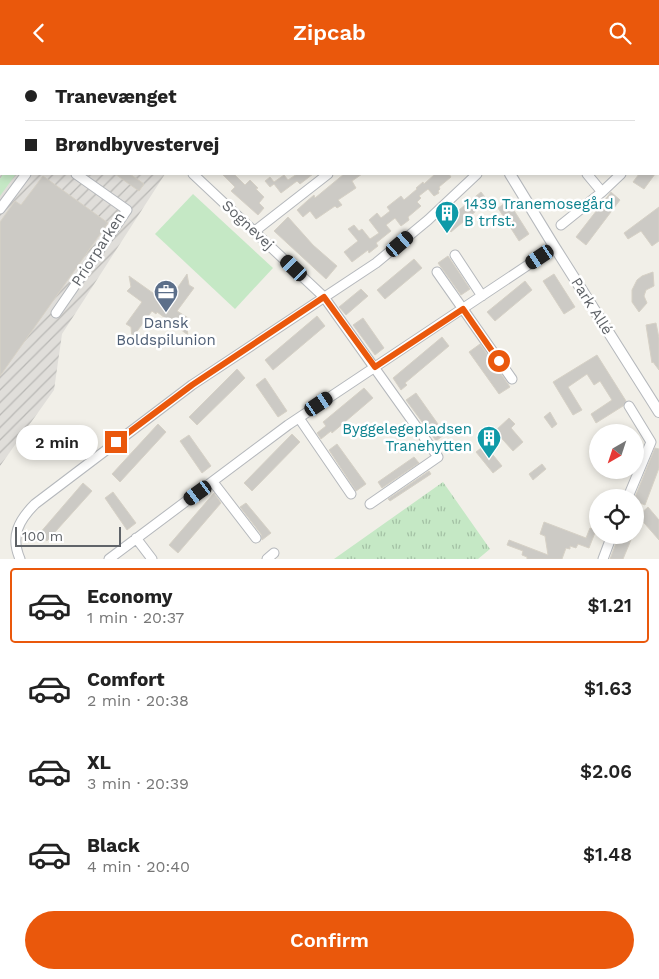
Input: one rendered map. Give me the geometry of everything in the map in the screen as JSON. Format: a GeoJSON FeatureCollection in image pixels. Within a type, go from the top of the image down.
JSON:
{"type":"FeatureCollection","features":[{"type":"Feature","properties":{"kind":"street"},"geometry":{"type":"LineString","coordinates":[[0,209],[25,175]]}},
{"type":"Feature","properties":{"kind":"street","name":"Priorparken"},"geometry":{"type":"LineString","coordinates":[[56,313],[127,210],[77,175]]}},
{"type":"Feature","properties":{"kind":"street","name":"Sognevej"},"geometry":{"type":"LineString","coordinates":[[194,175],[324,297],[438,457],[370,505]]}},
{"type":"Feature","properties":{"kind":"street"},"geometry":{"type":"LineString","coordinates":[[255,231],[327,175]]}},
{"type":"Feature","properties":{"kind":"street"},"geometry":{"type":"LineString","coordinates":[[20,559],[16,542],[17,529],[24,516],[35,504],[192,385],[376,263],[400,244],[476,175]]}},
{"type":"Feature","properties":{"kind":"street","name":"Park Allé"},"geometry":{"type":"LineString","coordinates":[[511,175],[659,411]]}},
{"type":"Feature","properties":{"kind":"street"},"geometry":{"type":"LineString","coordinates":[[588,175],[602,192]]}},
{"type":"Feature","properties":{"kind":"street"},"geometry":{"type":"LineString","coordinates":[[561,225],[620,175]]}},
{"type":"Feature","properties":{"kind":"street"},"geometry":{"type":"LineString","coordinates":[[455,255],[482,296]]}},
{"type":"Feature","properties":{"kind":"street"},"geometry":{"type":"LineString","coordinates":[[110,559],[299,418],[540,257]]}},
{"type":"Feature","properties":{"kind":"street"},"geometry":{"type":"LineString","coordinates":[[437,272],[512,379]]}},
{"type":"Feature","properties":{"kind":"street"},"geometry":{"type":"LineString","coordinates":[[629,407],[651,442],[631,489]]}},
{"type":"Feature","properties":{"kind":"street"},"geometry":{"type":"LineString","coordinates":[[299,418],[351,494]]}},
{"type":"Feature","properties":{"kind":"street"},"geometry":{"type":"LineString","coordinates":[[213,482],[256,539]]}},
{"type":"Feature","properties":{"kind":"street"},"geometry":{"type":"LineString","coordinates":[[136,538],[152,559]]}},
{"type":"Feature","properties":{"kind":"street"},"geometry":{"type":"LineString","coordinates":[[603,559],[609,544]]}},
{"type":"Feature","properties":{"kind":"shaded area"},"geometry":{"type":"Polygon","coordinates":[[[0,175],[164,175],[62,334],[54,390],[0,466],[0,175]]]}},
{"type":"Feature","properties":{"kind":"green space"},"geometry":{"type":"Polygon","coordinates":[[[2,175],[15,175],[0,196],[0,179],[2,175]]]}},
{"type":"Feature","properties":{"kind":"green space"},"geometry":{"type":"Polygon","coordinates":[[[193,194],[273,268],[235,309],[155,234],[193,194]]]}},
{"type":"Feature","properties":{"kind":"green space"},"geometry":{"type":"Polygon","coordinates":[[[443,482],[490,549],[478,559],[334,559],[443,482]]]}},
{"type":"Feature","properties":{"kind":"building"},"geometry":{"type":"Polygon","coordinates":[[[116,175],[131,175],[144,184],[139,191],[116,175]]]}},
{"type":"Feature","properties":{"kind":"building"},"geometry":{"type":"Polygon","coordinates":[[[223,175],[235,175],[245,185],[250,180],[258,188],[256,189],[264,197],[259,203],[264,208],[258,215],[231,191],[235,187],[223,175]]]}},
{"type":"Feature","properties":{"kind":"building"},"geometry":{"type":"Polygon","coordinates":[[[284,175],[288,180],[296,175],[312,175],[300,184],[297,181],[281,193],[274,184],[270,187],[265,181],[270,177],[274,182],[284,175]]]}},
{"type":"Feature","properties":{"kind":"building"},"geometry":{"type":"Polygon","coordinates":[[[343,175],[361,175],[352,181],[356,188],[338,200],[342,205],[337,208],[335,206],[316,219],[310,211],[303,217],[297,210],[314,195],[315,198],[343,175]]]}},
{"type":"Feature","properties":{"kind":"building"},"geometry":{"type":"Polygon","coordinates":[[[434,175],[450,175],[451,177],[439,187],[439,193],[434,196],[428,189],[419,196],[421,198],[417,202],[421,206],[408,217],[409,220],[401,226],[395,218],[386,225],[391,231],[376,243],[378,246],[369,253],[368,250],[352,262],[344,252],[358,241],[348,229],[354,225],[359,231],[362,229],[370,239],[379,233],[369,220],[377,213],[381,218],[390,211],[387,207],[401,196],[404,200],[423,182],[424,184],[434,175]]]}},
{"type":"Feature","properties":{"kind":"building"},"geometry":{"type":"Polygon","coordinates":[[[638,175],[654,175],[644,189],[633,182],[638,175]]]}},
{"type":"Feature","properties":{"kind":"building"},"geometry":{"type":"Polygon","coordinates":[[[43,176],[108,223],[0,376],[0,222],[15,201],[21,205],[43,176]]]}},
{"type":"Feature","properties":{"kind":"building"},"geometry":{"type":"Polygon","coordinates":[[[481,192],[488,201],[451,232],[443,223],[481,192]]]}},
{"type":"Feature","properties":{"kind":"building"},"geometry":{"type":"Polygon","coordinates":[[[611,192],[620,200],[586,245],[576,237],[611,192]]]}},
{"type":"Feature","properties":{"kind":"building"},"geometry":{"type":"Polygon","coordinates":[[[508,201],[529,234],[519,241],[498,208],[508,201]]]}},
{"type":"Feature","properties":{"kind":"building"},"geometry":{"type":"Polygon","coordinates":[[[659,207],[659,241],[652,246],[641,231],[628,239],[624,233],[659,207]]]}},
{"type":"Feature","properties":{"kind":"building"},"geometry":{"type":"Polygon","coordinates":[[[288,217],[313,245],[337,266],[326,279],[274,231],[288,217]]]}},
{"type":"Feature","properties":{"kind":"building"},"geometry":{"type":"Polygon","coordinates":[[[448,256],[470,289],[461,295],[438,263],[448,256]]]}},
{"type":"Feature","properties":{"kind":"building"},"geometry":{"type":"Polygon","coordinates":[[[414,259],[422,268],[385,299],[377,290],[414,259]]]}},
{"type":"Feature","properties":{"kind":"building"},"geometry":{"type":"Polygon","coordinates":[[[653,272],[654,286],[646,290],[644,296],[647,303],[639,312],[632,302],[632,290],[637,280],[653,272]]]}},
{"type":"Feature","properties":{"kind":"building"},"geometry":{"type":"Polygon","coordinates":[[[187,274],[189,285],[194,288],[177,311],[190,319],[186,324],[188,335],[157,312],[156,314],[152,311],[132,338],[131,327],[126,324],[142,302],[127,291],[131,287],[129,276],[167,303],[187,274]]]}},
{"type":"Feature","properties":{"kind":"building"},"geometry":{"type":"Polygon","coordinates":[[[554,274],[575,307],[564,314],[543,281],[554,274]]]}},
{"type":"Feature","properties":{"kind":"building"},"geometry":{"type":"Polygon","coordinates":[[[525,281],[532,290],[495,321],[487,312],[525,281]]]}},
{"type":"Feature","properties":{"kind":"building"},"geometry":{"type":"Polygon","coordinates":[[[361,289],[368,296],[346,315],[339,307],[361,289]]]}},
{"type":"Feature","properties":{"kind":"building"},"geometry":{"type":"Polygon","coordinates":[[[317,316],[325,326],[273,370],[265,360],[317,316]]]}},
{"type":"Feature","properties":{"kind":"building"},"geometry":{"type":"Polygon","coordinates":[[[363,318],[384,348],[375,355],[353,325],[363,318]]]}},
{"type":"Feature","properties":{"kind":"building"},"geometry":{"type":"Polygon","coordinates":[[[656,323],[659,338],[659,370],[652,363],[646,325],[656,323]]]}},
{"type":"Feature","properties":{"kind":"building"},"geometry":{"type":"Polygon","coordinates":[[[442,337],[449,346],[405,383],[407,385],[401,390],[393,378],[442,337]]]}},
{"type":"Feature","properties":{"kind":"building"},"geometry":{"type":"Polygon","coordinates":[[[480,344],[510,387],[499,394],[469,352],[480,344]]]}},
{"type":"Feature","properties":{"kind":"building"},"geometry":{"type":"Polygon","coordinates":[[[597,355],[626,401],[623,406],[596,423],[591,414],[612,400],[600,381],[594,385],[587,374],[568,387],[582,410],[573,415],[553,382],[597,355]]]}},
{"type":"Feature","properties":{"kind":"building"},"geometry":{"type":"Polygon","coordinates":[[[237,369],[245,378],[197,425],[189,417],[237,369]]]}},
{"type":"Feature","properties":{"kind":"building"},"geometry":{"type":"Polygon","coordinates":[[[265,378],[287,411],[278,417],[256,385],[265,378]]]}},
{"type":"Feature","properties":{"kind":"building"},"geometry":{"type":"Polygon","coordinates":[[[364,388],[373,398],[332,433],[331,431],[321,439],[317,433],[326,426],[323,422],[364,388]]]}},
{"type":"Feature","properties":{"kind":"building"},"geometry":{"type":"Polygon","coordinates":[[[416,393],[445,434],[436,441],[406,400],[416,393]]]}},
{"type":"Feature","properties":{"kind":"building"},"geometry":{"type":"Polygon","coordinates":[[[550,412],[557,424],[552,428],[544,417],[550,412]]]}},
{"type":"Feature","properties":{"kind":"building"},"geometry":{"type":"Polygon","coordinates":[[[509,418],[515,424],[511,428],[523,442],[513,451],[495,431],[509,418]]]}},
{"type":"Feature","properties":{"kind":"building"},"geometry":{"type":"Polygon","coordinates":[[[158,424],[166,432],[120,482],[112,474],[158,424]]]}},
{"type":"Feature","properties":{"kind":"building"},"geometry":{"type":"Polygon","coordinates":[[[292,434],[300,442],[252,491],[244,483],[292,434]]]}},
{"type":"Feature","properties":{"kind":"building"},"geometry":{"type":"Polygon","coordinates":[[[189,435],[211,466],[202,473],[180,441],[189,435]]]}},
{"type":"Feature","properties":{"kind":"building"},"geometry":{"type":"Polygon","coordinates":[[[337,444],[366,484],[356,491],[329,450],[337,444]]]}},
{"type":"Feature","properties":{"kind":"building","name":"Byggelegepladsen Tranehytten"},"geometry":{"type":"Polygon","coordinates":[[[485,445],[502,466],[493,473],[476,452],[485,445]]]}},
{"type":"Feature","properties":{"kind":"building"},"geometry":{"type":"Polygon","coordinates":[[[655,448],[659,449],[659,468],[645,505],[644,489],[638,489],[644,479],[655,448]]]}},
{"type":"Feature","properties":{"kind":"building"},"geometry":{"type":"Polygon","coordinates":[[[414,457],[419,463],[382,488],[378,482],[414,457]]]}},
{"type":"Feature","properties":{"kind":"building"},"geometry":{"type":"Polygon","coordinates":[[[542,464],[546,469],[533,480],[529,474],[542,464]]]}},
{"type":"Feature","properties":{"kind":"building"},"geometry":{"type":"Polygon","coordinates":[[[429,471],[431,474],[390,501],[388,499],[429,471]]]}},
{"type":"Feature","properties":{"kind":"building"},"geometry":{"type":"Polygon","coordinates":[[[83,483],[92,491],[47,541],[39,534],[83,483]]]}},
{"type":"Feature","properties":{"kind":"building"},"geometry":{"type":"Polygon","coordinates":[[[113,492],[136,523],[127,530],[105,498],[113,492]]]}},
{"type":"Feature","properties":{"kind":"building"},"geometry":{"type":"Polygon","coordinates":[[[214,493],[221,503],[178,553],[169,545],[214,493]]]}},
{"type":"Feature","properties":{"kind":"building"},"geometry":{"type":"Polygon","coordinates":[[[246,503],[271,533],[262,540],[261,534],[240,507],[246,503]]]}},
{"type":"Feature","properties":{"kind":"building"},"geometry":{"type":"Polygon","coordinates":[[[648,507],[659,520],[659,540],[644,523],[644,511],[648,507]]]}},
{"type":"Feature","properties":{"kind":"building"},"geometry":{"type":"Polygon","coordinates":[[[544,522],[586,538],[589,530],[589,544],[591,544],[589,548],[578,544],[576,548],[570,546],[570,549],[566,548],[562,559],[527,559],[527,557],[522,555],[523,551],[507,545],[509,540],[548,555],[545,536],[540,534],[544,522]]]}},
{"type":"Feature","properties":{"kind":"building"},"geometry":{"type":"Polygon","coordinates":[[[616,544],[629,544],[623,559],[610,559],[616,544]]]}},
{"type":"Feature","properties":{"kind":"place","name":"1439 Tranemosegård B trfst."},"geometry":{"type":"Point","coordinates":[447,234]}},
{"type":"Feature","properties":{"kind":"place","name":"Dansk Boldspilunion"},"geometry":{"type":"Point","coordinates":[166,313]}},
{"type":"Feature","properties":{"kind":"place","name":"Byggelegepladsen Tranehytten"},"geometry":{"type":"Point","coordinates":[489,459]}},
{"type":"Feature","properties":{"kind":"route"},"geometry":{"type":"LineString","coordinates":[[116,442],[153,412],[324,297],[375,367],[463,309],[499,361]]}}]}
